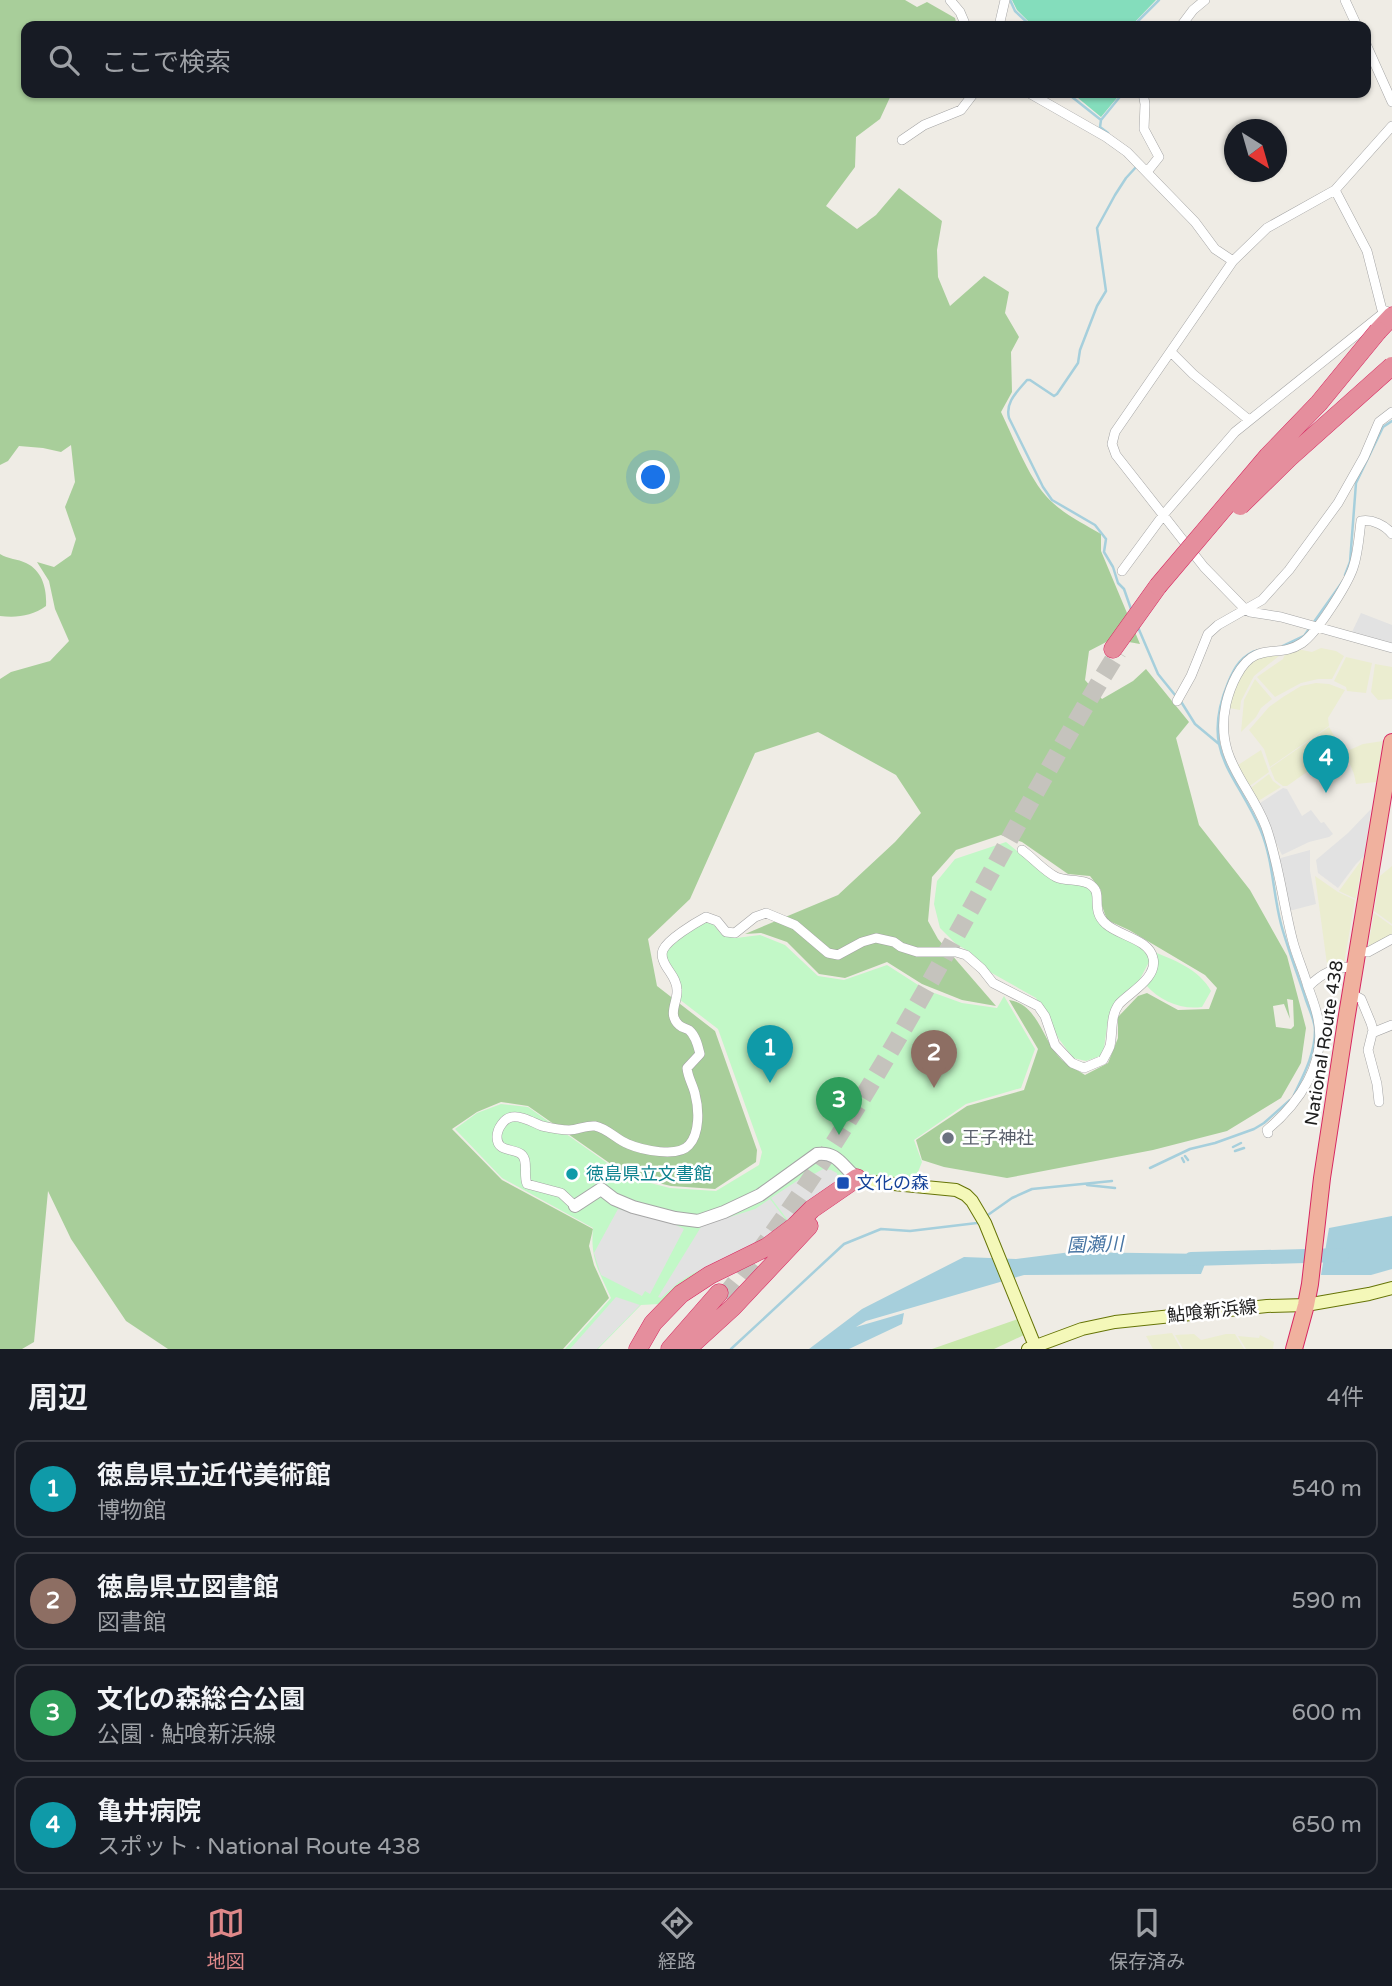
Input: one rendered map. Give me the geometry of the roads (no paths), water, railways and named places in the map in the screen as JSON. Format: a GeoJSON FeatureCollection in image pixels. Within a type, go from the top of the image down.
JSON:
{"type":"FeatureCollection","features":[{"type":"Feature","properties":{"kind":"highway"},"geometry":{"type":"LineString","coordinates":[[1115,650],[1161,588],[1268,456],[1318,404],[1390,314]]}},
{"type":"Feature","properties":{"kind":"highway"},"geometry":{"type":"LineString","coordinates":[[1161,588],[1258,487],[1392,366]]}},
{"type":"Feature","properties":{"kind":"highway","name":"National Route 438"},"geometry":{"type":"LineString","coordinates":[[1294,1349],[1310,1284],[1322,1178],[1392,742]]}},
{"type":"Feature","properties":{"kind":"highway"},"geometry":{"type":"LineString","coordinates":[[638,1349],[653,1323],[681,1294],[710,1275],[767,1247],[812,1209],[860,1180]]}},
{"type":"Feature","properties":{"kind":"highway"},"geometry":{"type":"LineString","coordinates":[[688,1349],[733,1307],[827,1209],[843,1198],[860,1180]]}},
{"type":"Feature","properties":{"kind":"highway"},"geometry":{"type":"LineString","coordinates":[[670,1349],[721,1295],[677,1349]]}},
{"type":"Feature","properties":{"kind":"main road","name":"鮎喰新浜線"},"geometry":{"type":"LineString","coordinates":[[860,1180],[956,1190],[967,1195],[985,1223],[1032,1344],[1115,1322],[1267,1306],[1306,1305],[1392,1288]]}},
{"type":"Feature","properties":{"kind":"street"},"geometry":{"type":"LineString","coordinates":[[950,0],[964,21]]}},
{"type":"Feature","properties":{"kind":"street"},"geometry":{"type":"LineString","coordinates":[[1000,21],[1005,0]]}},
{"type":"Feature","properties":{"kind":"street"},"geometry":{"type":"LineString","coordinates":[[1185,21],[1205,0]]}},
{"type":"Feature","properties":{"kind":"street"},"geometry":{"type":"LineString","coordinates":[[1345,0],[1355,21]]}},
{"type":"Feature","properties":{"kind":"street"},"geometry":{"type":"LineString","coordinates":[[1371,55],[1392,102]]}},
{"type":"Feature","properties":{"kind":"street"},"geometry":{"type":"LineString","coordinates":[[902,140],[924,125],[961,110],[970,98]]}},
{"type":"Feature","properties":{"kind":"street"},"geometry":{"type":"LineString","coordinates":[[1038,98],[1106,136],[1127,152],[1195,222],[1215,250],[1233,261]]}},
{"type":"Feature","properties":{"kind":"street"},"geometry":{"type":"LineString","coordinates":[[1144,98],[1144,130],[1159,157],[1147,172]]}},
{"type":"Feature","properties":{"kind":"street"},"geometry":{"type":"LineString","coordinates":[[1392,126],[1335,190],[1267,228],[1233,261],[1115,432],[1112,444],[1116,455],[1204,567],[1247,610],[1305,623],[1392,648]]}},
{"type":"Feature","properties":{"kind":"street"},"geometry":{"type":"LineString","coordinates":[[1122,570],[1164,514],[1226,442],[1249,420],[1390,314],[1382,310],[1367,250],[1335,190]]}},
{"type":"Feature","properties":{"kind":"street"},"geometry":{"type":"LineString","coordinates":[[1171,352],[1193,374],[1249,420]]}},
{"type":"Feature","properties":{"kind":"street"},"geometry":{"type":"LineString","coordinates":[[1177,701],[1191,676],[1208,634],[1218,625],[1262,600],[1275,587],[1338,503],[1379,422],[1392,412]]}},
{"type":"Feature","properties":{"kind":"street"},"geometry":{"type":"LineString","coordinates":[[1268,1133],[1267,1130],[1283,1117],[1310,1080],[1319,1048],[1319,1022],[1293,941],[1265,825],[1228,756],[1224,732],[1226,705],[1231,685],[1248,661],[1257,655],[1284,652],[1299,645],[1318,627],[1353,570],[1360,521],[1368,520],[1387,528],[1392,534]]}},
{"type":"Feature","properties":{"kind":"street"},"geometry":{"type":"LineString","coordinates":[[860,1180],[844,1164],[823,1153],[817,1154],[760,1195],[698,1221],[633,1207],[614,1199],[601,1189],[575,1206],[561,1193],[527,1184],[524,1177],[524,1158],[501,1147],[497,1134],[508,1117],[515,1116],[549,1128],[601,1128],[627,1144],[644,1149],[677,1153],[689,1146],[696,1131],[697,1112],[687,1068],[700,1054],[690,1030],[679,1025],[674,1014],[678,992],[676,981],[664,962],[662,953],[675,938],[706,917],[717,921],[726,932],[735,933],[755,917],[765,913],[795,925],[828,953],[838,955],[876,938],[917,952],[956,952],[966,956],[982,969],[993,983],[1038,1006],[1045,1016],[1055,1045],[1072,1063],[1084,1068],[1103,1060],[1110,1047],[1113,1016],[1118,1005],[1143,984],[1153,968],[1153,958],[1147,947],[1102,920],[1097,912],[1097,893],[1094,887],[1088,883],[1054,877],[1022,850]]}},
{"type":"Feature","properties":{"kind":"street"},"geometry":{"type":"LineString","coordinates":[[1308,987],[1326,972],[1344,967],[1392,939]]}},
{"type":"Feature","properties":{"kind":"street"},"geometry":{"type":"LineString","coordinates":[[1350,993],[1361,999],[1371,1023],[1368,1050],[1379,1101]]}},
{"type":"Feature","properties":{"kind":"street"},"geometry":{"type":"LineString","coordinates":[[1372,1033],[1392,1025]]}},
{"type":"Feature","properties":{"kind":"water"},"geometry":{"type":"Polygon","coordinates":[[[1392,1216],[1392,1269],[1371,1275],[1321,1275],[1329,1228],[1392,1216]]]}},
{"type":"Feature","properties":{"kind":"water"},"geometry":{"type":"Polygon","coordinates":[[[1071,1252],[1209,1254],[1201,1274],[1024,1275],[866,1321],[856,1327],[904,1313],[902,1324],[849,1349],[809,1349],[862,1309],[964,1257],[1016,1259],[1071,1252]]]}},
{"type":"Feature","properties":{"kind":"waterway"},"geometry":{"type":"LineString","coordinates":[[1010,0],[1015,11],[1026,21]]}},
{"type":"Feature","properties":{"kind":"waterway"},"geometry":{"type":"LineString","coordinates":[[1138,21],[1159,0]]}},
{"type":"Feature","properties":{"kind":"waterway"},"geometry":{"type":"LineString","coordinates":[[1073,98],[1101,120]]}},
{"type":"Feature","properties":{"kind":"waterway"},"geometry":{"type":"LineString","coordinates":[[1108,133],[1100,127],[1101,120],[1119,98]]}},
{"type":"Feature","properties":{"kind":"waterway"},"geometry":{"type":"LineString","coordinates":[[1131,609],[1124,589],[1118,583],[1104,552],[1106,539],[1095,525],[1052,500],[1043,487],[1008,412],[1013,398],[1027,380],[1054,396],[1078,363],[1080,350],[1097,306],[1106,291],[1097,228],[1115,195],[1137,166]]}},
{"type":"Feature","properties":{"kind":"waterway"},"geometry":{"type":"LineString","coordinates":[[1345,575],[1350,562],[1356,483],[1383,427],[1392,421]]}},
{"type":"Feature","properties":{"kind":"waterway"},"geometry":{"type":"LineString","coordinates":[[1283,646],[1304,636],[1343,581]]}},
{"type":"Feature","properties":{"kind":"waterway"},"geometry":{"type":"LineString","coordinates":[[1137,625],[1158,674],[1175,695]]}},
{"type":"Feature","properties":{"kind":"waterway"},"geometry":{"type":"LineString","coordinates":[[1259,650],[1239,662],[1228,683],[1220,707],[1219,745],[1265,842],[1281,924],[1314,1023],[1315,1039],[1311,1056],[1294,1095]]}},
{"type":"Feature","properties":{"kind":"waterway"},"geometry":{"type":"LineString","coordinates":[[1180,700],[1195,724],[1219,744]]}},
{"type":"Feature","properties":{"kind":"waterway"},"geometry":{"type":"LineString","coordinates":[[1150,1168],[1190,1149],[1254,1129],[1290,1100]]}},
{"type":"Feature","properties":{"kind":"waterway"},"geometry":{"type":"LineString","coordinates":[[1233,1147],[1241,1143]]}},
{"type":"Feature","properties":{"kind":"waterway"},"geometry":{"type":"LineString","coordinates":[[1235,1151],[1244,1148]]}},
{"type":"Feature","properties":{"kind":"waterway"},"geometry":{"type":"LineString","coordinates":[[1185,1156],[1188,1160]]}},
{"type":"Feature","properties":{"kind":"waterway"},"geometry":{"type":"LineString","coordinates":[[1182,1158],[1184,1162]]}},
{"type":"Feature","properties":{"kind":"waterway"},"geometry":{"type":"LineString","coordinates":[[985,1217],[1012,1198],[1032,1189],[1112,1181]]}},
{"type":"Feature","properties":{"kind":"waterway"},"geometry":{"type":"LineString","coordinates":[[1087,1185],[1115,1188]]}},
{"type":"Feature","properties":{"kind":"waterway"},"geometry":{"type":"LineString","coordinates":[[731,1349],[844,1244],[881,1229],[910,1231],[980,1221]]}},
{"type":"Feature","properties":{"kind":"waterway","name":"園瀬川"},"geometry":{"type":"LineString","coordinates":[[1191,1259],[1342,1255]]}},
{"type":"Feature","properties":{"kind":"tunnel"},"geometry":{"type":"LineString","coordinates":[[724,1297],[781,1222],[883,1063],[1069,733],[1118,652]]}},
{"type":"Feature","properties":{"kind":"place","name":"亀井病院"},"geometry":{"type":"Point","coordinates":[1326,793]}},
{"type":"Feature","properties":{"kind":"place","name":"徳島県立近代美術館"},"geometry":{"type":"Point","coordinates":[770,1083]}},
{"type":"Feature","properties":{"kind":"place","name":"徳島県立図書館"},"geometry":{"type":"Point","coordinates":[934,1088]}},
{"type":"Feature","properties":{"kind":"place","name":"文化の森総合公園"},"geometry":{"type":"Point","coordinates":[839,1135]}},
{"type":"Feature","properties":{"kind":"place","name":"王子神社"},"geometry":{"type":"Point","coordinates":[948,1138]}},
{"type":"Feature","properties":{"kind":"place","name":"徳島県立文書館"},"geometry":{"type":"Point","coordinates":[572,1174]}},
{"type":"Feature","properties":{"kind":"place","name":"文化の森"},"geometry":{"type":"Point","coordinates":[843,1183]}}]}
